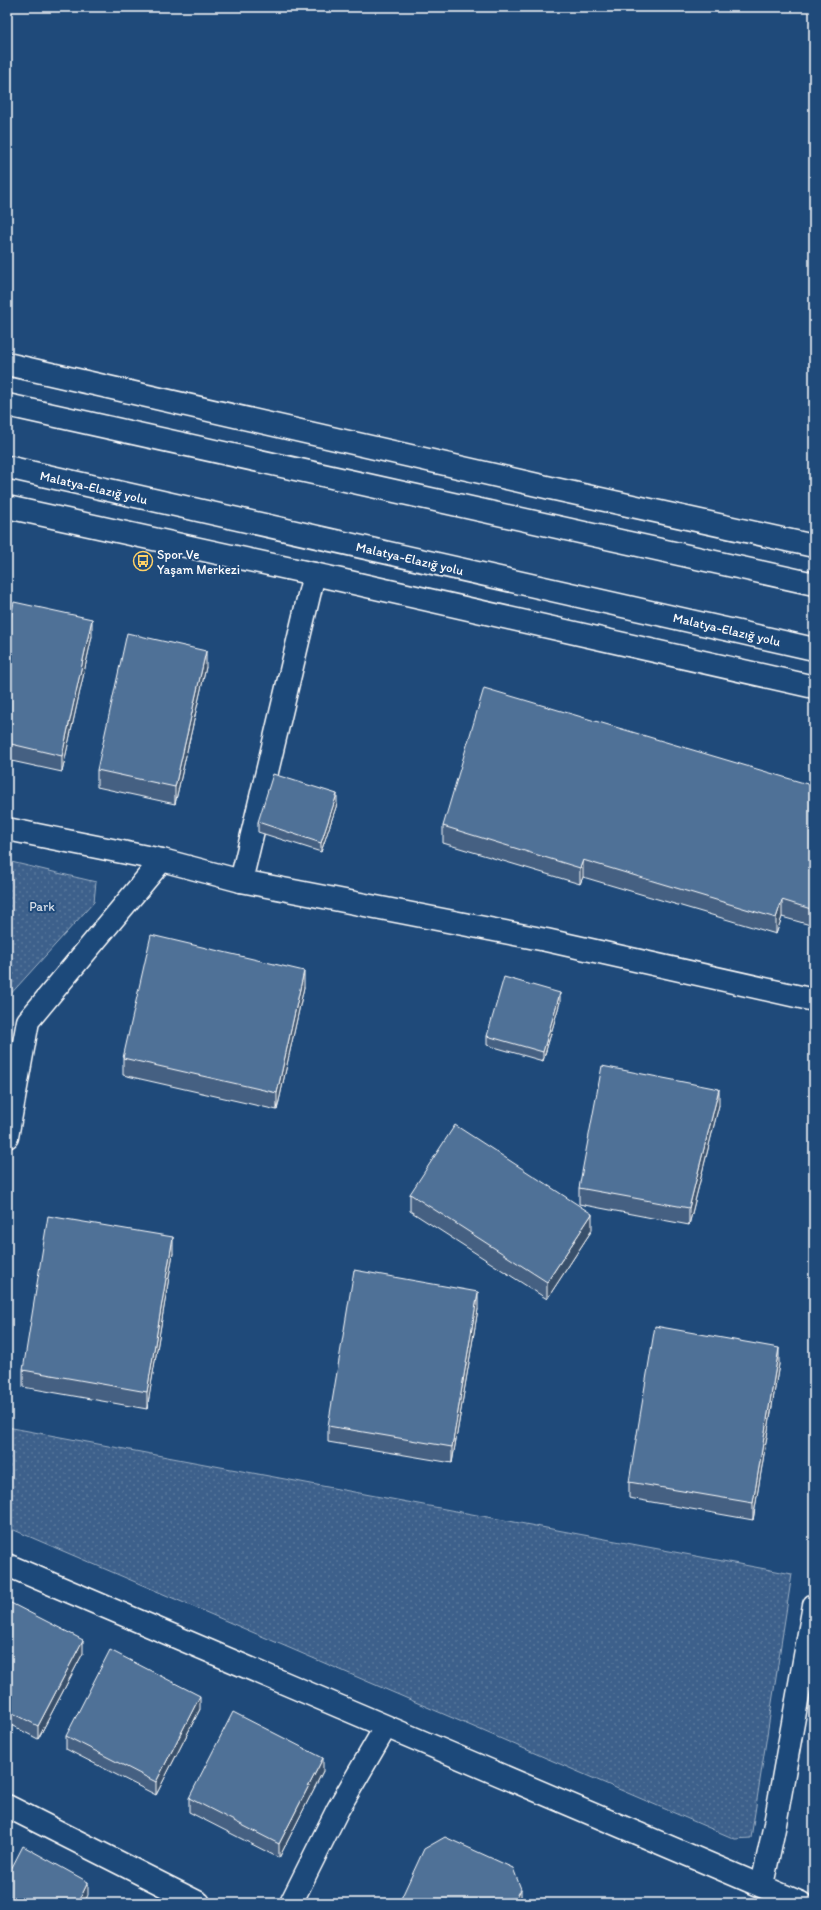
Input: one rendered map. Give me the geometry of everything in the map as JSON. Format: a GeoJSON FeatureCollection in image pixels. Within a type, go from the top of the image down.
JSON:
{"type":"FeatureCollection","features":[{"type":"Feature","properties":{"kind":"main road"},"geometry":{"type":"LineString","coordinates":[[7,364],[555,489],[814,546]]}},
{"type":"Feature","properties":{"kind":"main road"},"geometry":{"type":"LineString","coordinates":[[7,405],[814,584]]}},
{"type":"Feature","properties":{"kind":"main road","name":"Malatya-Elazığ yolu"},"geometry":{"type":"LineString","coordinates":[[7,467],[814,649]]}},
{"type":"Feature","properties":{"kind":"main road"},"geometry":{"type":"LineString","coordinates":[[7,507],[314,574],[814,687]]}},
{"type":"Feature","properties":{"kind":"main road"},"geometry":{"type":"LineString","coordinates":[[241,881],[314,574]]}},
{"type":"Feature","properties":{"kind":"main road"},"geometry":{"type":"LineString","coordinates":[[7,829],[162,860],[241,881],[546,940],[814,1000]]}},
{"type":"Feature","properties":{"kind":"main road"},"geometry":{"type":"LineString","coordinates":[[7,1137],[28,1021],[162,860]]}},
{"type":"Feature","properties":{"kind":"main road"},"geometry":{"type":"LineString","coordinates":[[7,1565],[385,1728],[762,1885],[801,1903]]}},
{"type":"Feature","properties":{"kind":"main road"},"geometry":{"type":"LineString","coordinates":[[762,1885],[776,1824],[814,1605]]}},
{"type":"Feature","properties":{"kind":"main road"},"geometry":{"type":"LineString","coordinates":[[290,1903],[338,1809],[385,1728]]}},
{"type":"Feature","properties":{"kind":"main road"},"geometry":{"type":"LineString","coordinates":[[7,1806],[199,1903]]}},
{"type":"Feature","properties":{"kind":"green space","name":"Park"},"geometry":{"type":"Polygon","coordinates":[[[7,861],[96,882],[94,902],[7,998],[7,861]]]}},
{"type":"Feature","properties":{"kind":"green space"},"geometry":{"type":"Polygon","coordinates":[[[7,1427],[792,1574],[751,1838],[735,1839],[7,1527],[7,1427]]]}},
{"type":"Feature","properties":{"kind":"building"},"geometry":{"type":"Polygon","coordinates":[[[14,602],[92,619],[62,756],[7,743],[7,635],[14,602]]]}},
{"type":"Feature","properties":{"kind":"building"},"geometry":{"type":"Polygon","coordinates":[[[127,633],[206,651],[175,787],[97,770],[127,633]]]}},
{"type":"Feature","properties":{"kind":"building"},"geometry":{"type":"Polygon","coordinates":[[[484,688],[814,786],[814,910],[782,900],[776,918],[583,860],[580,868],[443,826],[484,688]]]}},
{"type":"Feature","properties":{"kind":"building"},"geometry":{"type":"Polygon","coordinates":[[[273,774],[337,794],[321,843],[258,822],[273,774]]]}},
{"type":"Feature","properties":{"kind":"building"},"geometry":{"type":"Polygon","coordinates":[[[151,935],[304,971],[277,1093],[123,1058],[151,935]]]}},
{"type":"Feature","properties":{"kind":"building"},"geometry":{"type":"Polygon","coordinates":[[[504,977],[560,993],[543,1052],[487,1036],[504,977]]]}},
{"type":"Feature","properties":{"kind":"building"},"geometry":{"type":"Polygon","coordinates":[[[602,1066],[719,1089],[689,1208],[579,1188],[602,1066]]]}},
{"type":"Feature","properties":{"kind":"building"},"geometry":{"type":"Polygon","coordinates":[[[455,1125],[592,1214],[547,1282],[410,1194],[455,1125]]]}},
{"type":"Feature","properties":{"kind":"building"},"geometry":{"type":"Polygon","coordinates":[[[48,1216],[173,1237],[147,1392],[23,1370],[48,1216]]]}},
{"type":"Feature","properties":{"kind":"building"},"geometry":{"type":"Polygon","coordinates":[[[354,1270],[478,1292],[452,1447],[328,1426],[354,1270]]]}},
{"type":"Feature","properties":{"kind":"building"},"geometry":{"type":"Polygon","coordinates":[[[655,1326],[779,1348],[753,1503],[629,1482],[655,1326]]]}},
{"type":"Feature","properties":{"kind":"building"},"geometry":{"type":"Polygon","coordinates":[[[7,1601],[83,1640],[38,1726],[7,1710],[7,1601]]]}},
{"type":"Feature","properties":{"kind":"building"},"geometry":{"type":"Polygon","coordinates":[[[110,1650],[200,1696],[156,1782],[66,1736],[110,1650]]]}},
{"type":"Feature","properties":{"kind":"building"},"geometry":{"type":"Polygon","coordinates":[[[233,1712],[323,1758],[279,1844],[189,1798],[233,1712]]]}},
{"type":"Feature","properties":{"kind":"building"},"geometry":{"type":"Polygon","coordinates":[[[445,1837],[513,1868],[521,1889],[514,1903],[399,1903],[424,1849],[445,1837]]]}},
{"type":"Feature","properties":{"kind":"building"},"geometry":{"type":"Polygon","coordinates":[[[23,1846],[88,1882],[78,1903],[7,1903],[7,1877],[23,1846]]]}},
{"type":"Feature","properties":{"kind":"building"},"geometry":{"type":"Polygon","coordinates":[[[120,1900],[126,1903],[118,1903],[120,1900]]]}},
{"type":"Feature","properties":{"kind":"place","name":"Spor Ve Yaşam Merkezi"},"geometry":{"type":"Point","coordinates":[143,561]}}]}
